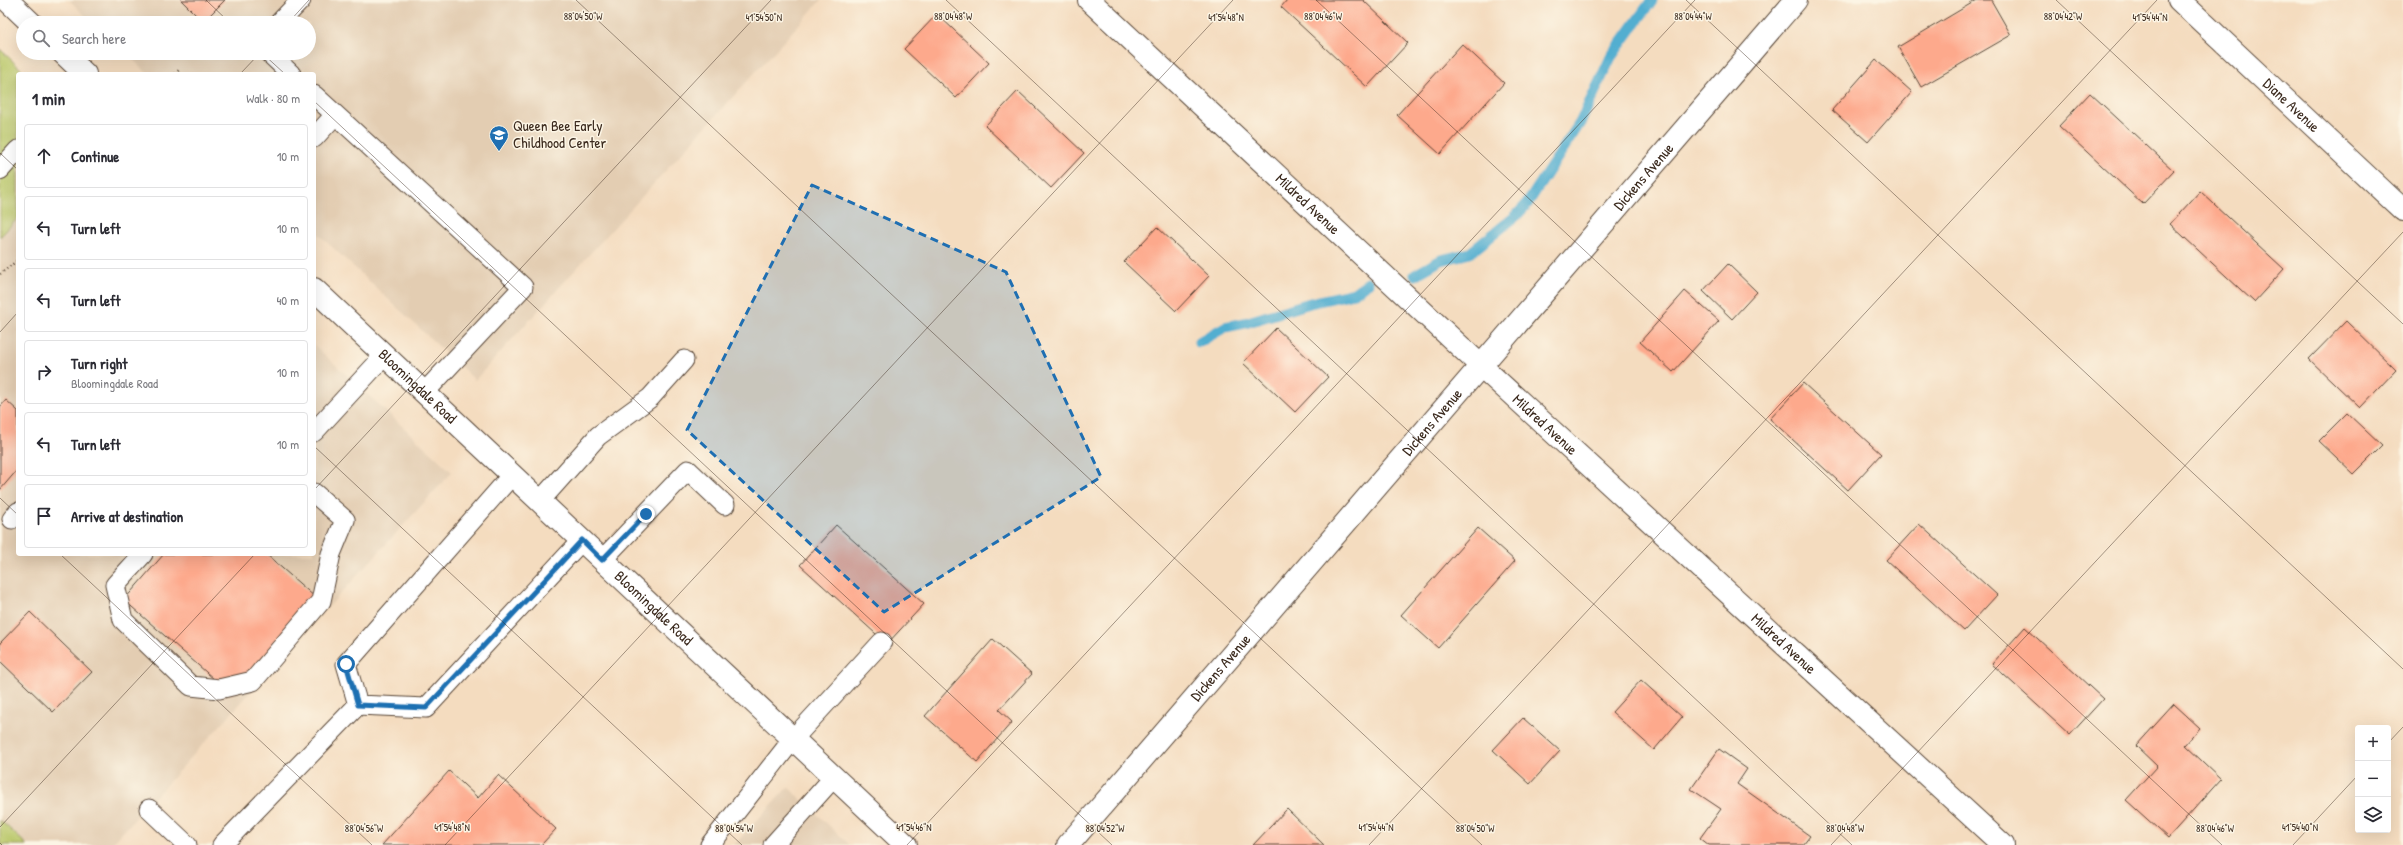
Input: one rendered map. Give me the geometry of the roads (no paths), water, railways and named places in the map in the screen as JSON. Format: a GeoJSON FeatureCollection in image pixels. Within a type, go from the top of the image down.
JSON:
{"type":"FeatureCollection","features":[{"type":"Feature","properties":{"kind":"street"},"geometry":{"type":"LineString","coordinates":[[7,0],[24,16]]}},
{"type":"Feature","properties":{"kind":"street","name":"Mildred Avenue"},"geometry":{"type":"LineString","coordinates":[[1089,0],[1480,365],[2004,845]]}},
{"type":"Feature","properties":{"kind":"street","name":"Dickens Avenue"},"geometry":{"type":"LineString","coordinates":[[1068,845],[1796,0]]}},
{"type":"Feature","properties":{"kind":"street","name":"Diane Avenue"},"geometry":{"type":"LineString","coordinates":[[2179,0],[2403,210]]}},
{"type":"Feature","properties":{"kind":"street"},"geometry":{"type":"LineString","coordinates":[[70,60],[83,72]]}},
{"type":"Feature","properties":{"kind":"street","name":"Bloomingdale Road"},"geometry":{"type":"LineString","coordinates":[[316,291],[906,845]]}},
{"type":"Feature","properties":{"kind":"lane"},"geometry":{"type":"LineString","coordinates":[[286,16],[301,0]]}},
{"type":"Feature","properties":{"kind":"lane"},"geometry":{"type":"LineString","coordinates":[[276,60],[289,72]]}},
{"type":"Feature","properties":{"kind":"lane"},"geometry":{"type":"LineString","coordinates":[[316,97],[523,287],[424,393]]}},
{"type":"Feature","properties":{"kind":"lane"},"geometry":{"type":"LineString","coordinates":[[316,136],[335,115]]}},
{"type":"Feature","properties":{"kind":"lane"},"geometry":{"type":"LineString","coordinates":[[0,170],[16,152]]}},
{"type":"Feature","properties":{"kind":"lane"},"geometry":{"type":"LineString","coordinates":[[316,430],[384,355]]}},
{"type":"Feature","properties":{"kind":"lane"},"geometry":{"type":"LineString","coordinates":[[540,501],[598,436],[650,398],[684,360]]}},
{"type":"Feature","properties":{"kind":"lane"},"geometry":{"type":"LineString","coordinates":[[602,560],[688,470],[725,505]]}},
{"type":"Feature","properties":{"kind":"lane"},"geometry":{"type":"LineString","coordinates":[[358,705],[346,664],[512,475]]}},
{"type":"Feature","properties":{"kind":"lane"},"geometry":{"type":"LineString","coordinates":[[141,556],[115,585],[122,620],[191,686],[219,689],[253,681],[321,601],[332,554],[345,520],[316,495]]}},
{"type":"Feature","properties":{"kind":"lane"},"geometry":{"type":"LineString","coordinates":[[222,845],[358,705],[426,708],[582,540]]}},
{"type":"Feature","properties":{"kind":"lane"},"geometry":{"type":"LineString","coordinates":[[710,845],[794,739],[882,642]]}},
{"type":"Feature","properties":{"kind":"lane"},"geometry":{"type":"LineString","coordinates":[[773,845],[834,777]]}},
{"type":"Feature","properties":{"kind":"lane"},"geometry":{"type":"LineString","coordinates":[[149,809],[187,845]]}},
{"type":"Feature","properties":{"kind":"waterway"},"geometry":{"type":"LineString","coordinates":[[1415,275],[1441,260],[1470,253],[1516,216],[1527,204],[1580,123],[1611,57],[1652,0]]}},
{"type":"Feature","properties":{"kind":"waterway"},"geometry":{"type":"LineString","coordinates":[[1199,342],[1225,327],[1245,323],[1310,303],[1354,293],[1368,283]]}},
{"type":"Feature","properties":{"kind":"place","name":"Queen Bee Early Childhood Center"},"geometry":{"type":"Point","coordinates":[499,152]}}]}
